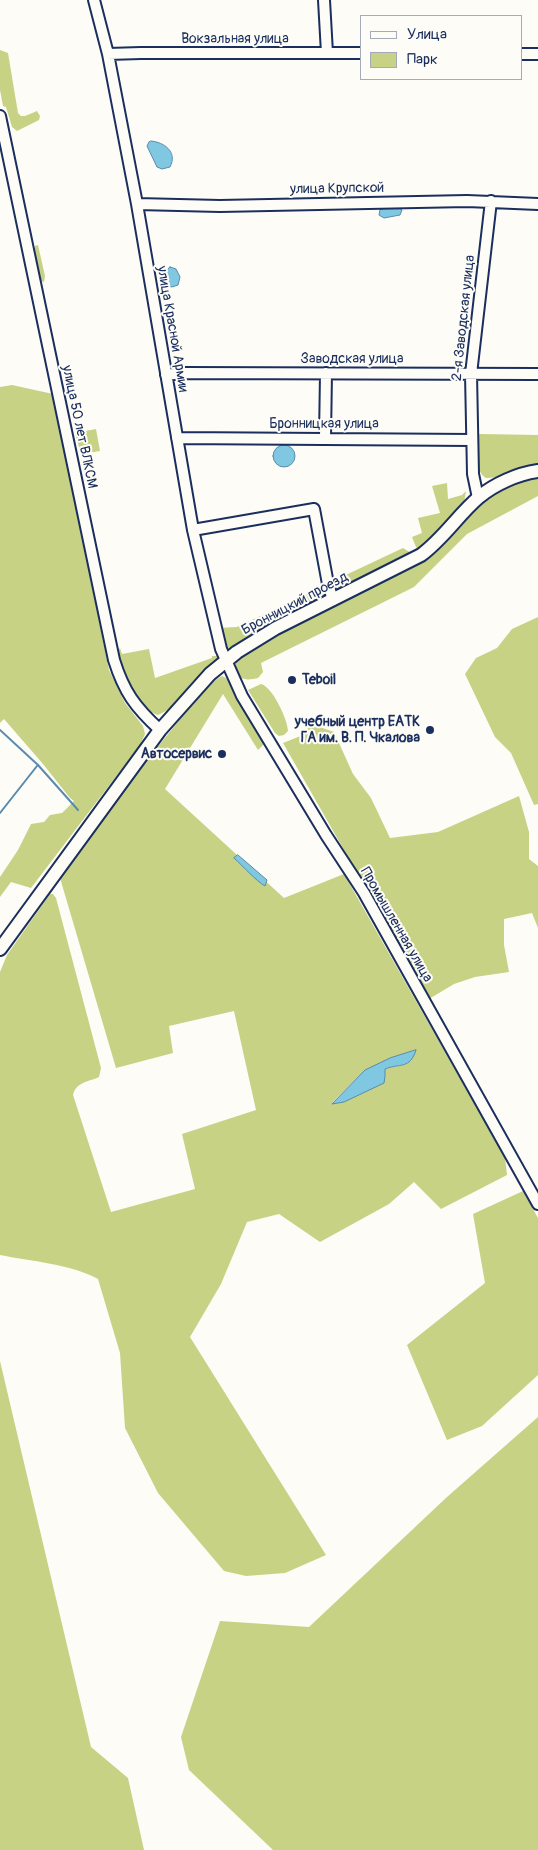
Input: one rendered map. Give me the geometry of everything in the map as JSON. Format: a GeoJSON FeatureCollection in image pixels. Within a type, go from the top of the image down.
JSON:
{"type":"FeatureCollection","features":[{"type":"Feature","properties":{"kind":"main road"},"geometry":{"type":"LineString","coordinates":[[478,498],[506,481],[538,471]]}},
{"type":"Feature","properties":{"kind":"main road","name":"Бронницкий проезд"},"geometry":{"type":"LineString","coordinates":[[0,949],[160,730],[194,691],[226,661],[256,639],[422,555],[438,541],[478,498]]}},
{"type":"Feature","properties":{"kind":"street","name":"улица Красной Армии"},"geometry":{"type":"LineString","coordinates":[[94,0],[108,54],[137,204],[194,530],[217,636],[226,661]]}},
{"type":"Feature","properties":{"kind":"street"},"geometry":{"type":"LineString","coordinates":[[324,0],[327,52]]}},
{"type":"Feature","properties":{"kind":"street","name":"Вокзальная улица"},"geometry":{"type":"LineString","coordinates":[[108,54],[360,53]]}},
{"type":"Feature","properties":{"kind":"street"},"geometry":{"type":"LineString","coordinates":[[523,54],[538,54]]}},
{"type":"Feature","properties":{"kind":"street","name":"улица 50 лет ВЛКСМ"},"geometry":{"type":"LineString","coordinates":[[0,116],[114,660],[118,674],[132,701],[160,730]]}},
{"type":"Feature","properties":{"kind":"street","name":"улица Крупской"},"geometry":{"type":"LineString","coordinates":[[137,204],[220,206],[491,202],[538,204]]}},
{"type":"Feature","properties":{"kind":"street","name":"2-я Заводская улица"},"geometry":{"type":"LineString","coordinates":[[478,498],[473,474],[470,374],[491,202]]}},
{"type":"Feature","properties":{"kind":"street","name":"Заводская улица"},"geometry":{"type":"LineString","coordinates":[[166,375],[182,373],[538,374]]}},
{"type":"Feature","properties":{"kind":"street"},"geometry":{"type":"LineString","coordinates":[[325,438],[326,373]]}},
{"type":"Feature","properties":{"kind":"street","name":"Бронницкая улица"},"geometry":{"type":"LineString","coordinates":[[177,438],[472,440]]}},
{"type":"Feature","properties":{"kind":"street"},"geometry":{"type":"LineString","coordinates":[[194,530],[314,510],[328,584],[333,600]]}},
{"type":"Feature","properties":{"kind":"street","name":"Промышленная улица"},"geometry":{"type":"LineString","coordinates":[[226,661],[247,704],[326,835],[364,893],[538,1204]]}},
{"type":"Feature","properties":{"kind":"green space"},"geometry":{"type":"Polygon","coordinates":[[[0,50],[8,53],[18,113],[21,116],[25,116],[37,111],[40,116],[39,120],[17,131],[12,127],[6,107],[3,106],[0,90],[0,50]]]}},
{"type":"Feature","properties":{"kind":"green space"},"geometry":{"type":"Polygon","coordinates":[[[38,245],[45,276],[44,282],[40,281],[34,257],[35,246],[38,245]]]}},
{"type":"Feature","properties":{"kind":"green space"},"geometry":{"type":"Polygon","coordinates":[[[12,385],[53,394],[109,670],[125,703],[143,726],[145,734],[140,745],[31,888],[11,882],[0,897],[0,877],[18,850],[31,824],[44,822],[50,815],[62,813],[74,801],[4,719],[0,723],[0,387],[12,385]]]}},
{"type":"Feature","properties":{"kind":"green space"},"geometry":{"type":"Polygon","coordinates":[[[96,429],[100,451],[81,454],[75,433],[96,429]]]}},
{"type":"Feature","properties":{"kind":"green space"},"geometry":{"type":"Polygon","coordinates":[[[477,435],[538,435],[538,465],[498,477],[486,478],[482,475],[477,459],[477,435]]]}},
{"type":"Feature","properties":{"kind":"green space"},"geometry":{"type":"Polygon","coordinates":[[[538,476],[538,496],[467,534],[414,587],[261,663],[263,672],[258,678],[245,679],[240,677],[236,669],[236,663],[246,653],[265,640],[425,560],[445,544],[488,497],[508,485],[538,476]]]}},
{"type":"Feature","properties":{"kind":"green space"},"geometry":{"type":"Polygon","coordinates":[[[447,483],[448,499],[462,495],[466,491],[464,503],[434,537],[418,549],[412,537],[422,533],[418,518],[440,513],[432,486],[447,483]]]}},
{"type":"Feature","properties":{"kind":"green space"},"geometry":{"type":"Polygon","coordinates":[[[403,548],[411,553],[341,588],[335,586],[333,581],[403,548]]]}},
{"type":"Feature","properties":{"kind":"green space"},"geometry":{"type":"Polygon","coordinates":[[[324,587],[327,594],[323,598],[265,627],[231,649],[224,647],[217,628],[237,627],[324,587]]]}},
{"type":"Feature","properties":{"kind":"green space"},"geometry":{"type":"Polygon","coordinates":[[[538,617],[538,804],[534,805],[511,753],[495,737],[465,674],[476,658],[497,648],[512,629],[538,617]]]}},
{"type":"Feature","properties":{"kind":"green space"},"geometry":{"type":"Polygon","coordinates":[[[120,648],[122,654],[149,649],[155,678],[212,658],[212,656],[217,656],[217,660],[168,710],[158,715],[144,706],[130,687],[118,658],[118,650],[120,648]]]}},
{"type":"Feature","properties":{"kind":"green space"},"geometry":{"type":"Polygon","coordinates":[[[222,676],[228,679],[265,743],[258,750],[223,694],[165,789],[284,898],[344,874],[505,1158],[507,1175],[441,1209],[414,1182],[389,1204],[320,1242],[279,1214],[247,1222],[221,1284],[190,1337],[326,1555],[285,1573],[246,1576],[224,1571],[158,1493],[125,1428],[120,1353],[98,1279],[63,1266],[0,1255],[0,972],[7,955],[50,894],[53,894],[56,898],[101,1068],[99,1077],[77,1087],[73,1095],[111,1212],[195,1189],[182,1134],[256,1110],[234,1011],[169,1026],[173,1053],[116,1068],[60,878],[147,761],[198,697],[222,676]],[[408,1063],[365,1070],[332,1103],[384,1069],[408,1063]]]}},
{"type":"Feature","properties":{"kind":"green space"},"geometry":{"type":"Polygon","coordinates":[[[261,684],[270,691],[282,712],[288,731],[284,735],[279,736],[275,733],[248,690],[261,684]]]}},
{"type":"Feature","properties":{"kind":"green space"},"geometry":{"type":"Polygon","coordinates":[[[311,724],[334,732],[353,774],[371,798],[390,838],[438,832],[519,796],[529,832],[529,859],[538,866],[538,928],[532,913],[504,919],[504,945],[509,972],[475,977],[454,984],[429,999],[283,743],[303,735],[311,724]]]}},
{"type":"Feature","properties":{"kind":"green space"},"geometry":{"type":"Polygon","coordinates":[[[523,1191],[538,1218],[538,1375],[482,1426],[447,1440],[407,1345],[485,1283],[473,1214],[523,1191]]]}},
{"type":"Feature","properties":{"kind":"green space"},"geometry":{"type":"Polygon","coordinates":[[[0,1361],[91,1747],[128,1778],[144,1850],[0,1850],[0,1361]]]}},
{"type":"Feature","properties":{"kind":"green space"},"geometry":{"type":"Polygon","coordinates":[[[538,1417],[538,1850],[273,1850],[189,1770],[181,1737],[220,1621],[309,1627],[447,1497],[538,1417]]]}},
{"type":"Feature","properties":{"kind":"water"},"geometry":{"type":"Polygon","coordinates":[[[151,141],[161,143],[171,152],[172,162],[170,167],[162,169],[157,167],[147,146],[151,141]]]}},
{"type":"Feature","properties":{"kind":"water"},"geometry":{"type":"Polygon","coordinates":[[[397,207],[402,210],[400,215],[384,218],[379,215],[380,210],[397,207]]]}},
{"type":"Feature","properties":{"kind":"water"},"geometry":{"type":"Polygon","coordinates":[[[170,267],[176,269],[180,277],[178,285],[172,287],[168,286],[165,278],[165,273],[170,267]]]}},
{"type":"Feature","properties":{"kind":"water"},"geometry":{"type":"Polygon","coordinates":[[[284,445],[292,448],[295,456],[292,464],[284,467],[276,464],[273,456],[276,448],[284,445]]]}},
{"type":"Feature","properties":{"kind":"water"},"geometry":{"type":"Polygon","coordinates":[[[238,855],[267,880],[265,886],[234,858],[238,855]]]}},
{"type":"Feature","properties":{"kind":"water"},"geometry":{"type":"Polygon","coordinates":[[[416,1050],[411,1061],[385,1069],[384,1083],[344,1102],[332,1104],[365,1070],[390,1058],[416,1050]]]}},
{"type":"Feature","properties":{"kind":"waterway"},"geometry":{"type":"LineString","coordinates":[[0,730],[38,765],[78,810]]}},
{"type":"Feature","properties":{"kind":"waterway"},"geometry":{"type":"LineString","coordinates":[[0,813],[37,766]]}},
{"type":"Feature","properties":{"kind":"place","name":"Teboil"},"geometry":{"type":"Point","coordinates":[292,680]}},
{"type":"Feature","properties":{"kind":"place","name":"учебный центр ЕАТК ГА им. В. П. Чкалова"},"geometry":{"type":"Point","coordinates":[430,730]}},
{"type":"Feature","properties":{"kind":"place","name":"Автосервис"},"geometry":{"type":"Point","coordinates":[222,754]}}]}
